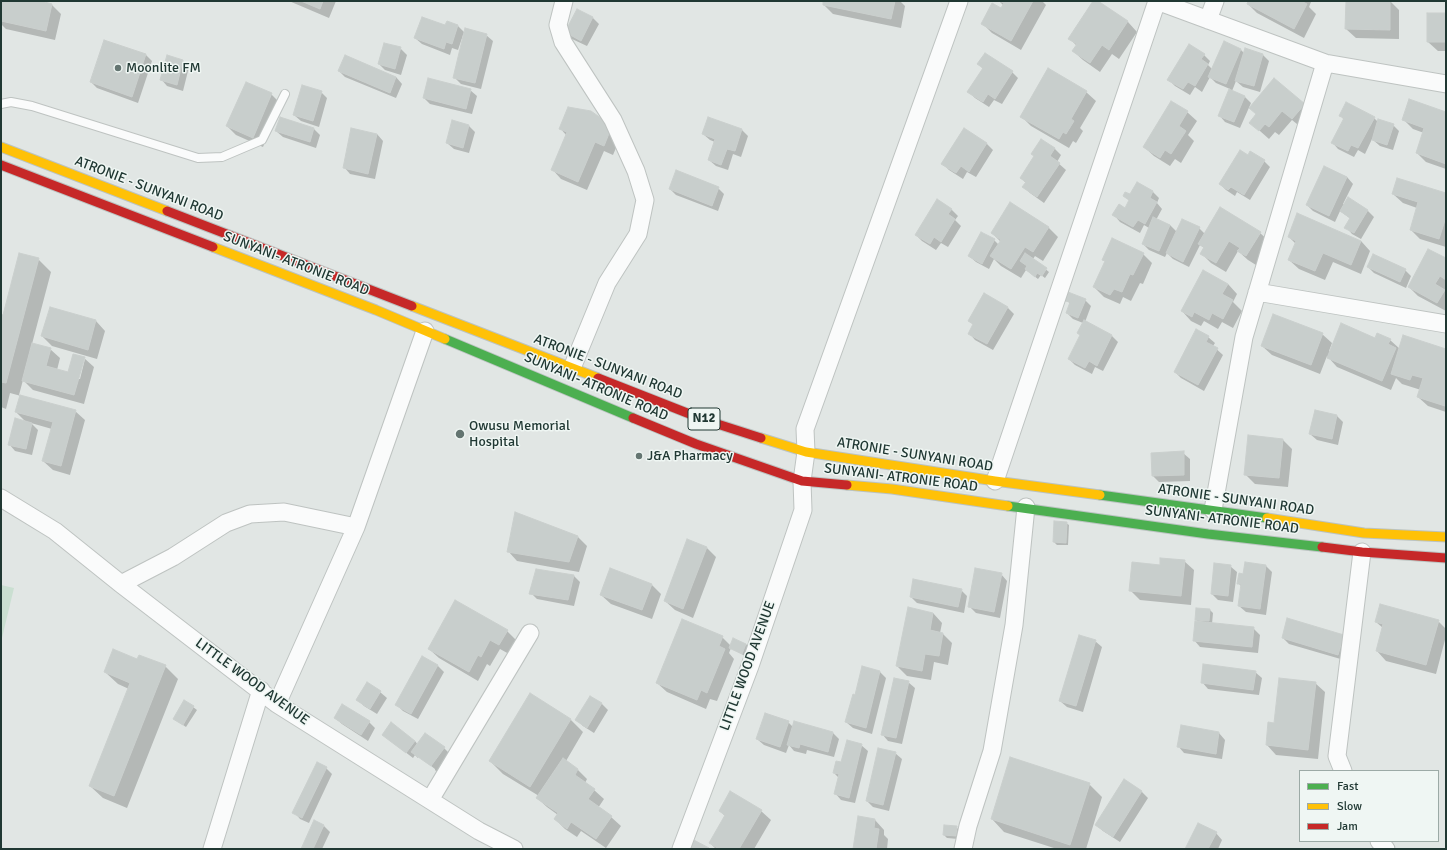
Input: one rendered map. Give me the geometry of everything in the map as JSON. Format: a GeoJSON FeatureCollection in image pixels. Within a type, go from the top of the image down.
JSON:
{"type":"FeatureCollection","features":[{"type":"Feature","properties":{"kind":"highway","name":"ATRONIE - SUNYANI ROAD"},"geometry":{"type":"LineString","coordinates":[[1,147],[705,420],[806,452],[995,481],[1212,510],[1364,533],[1446,537]]}},
{"type":"Feature","properties":{"kind":"highway","name":"SUNYANI- ATRONIE ROAD"},"geometry":{"type":"LineString","coordinates":[[1,165],[368,307],[696,444],[802,481],[892,489],[1208,534],[1362,552],[1446,558]]}},
{"type":"Feature","properties":{"kind":"street"},"geometry":{"type":"LineString","coordinates":[[564,1],[558,25],[563,42],[613,120],[636,171],[645,200],[638,234],[607,283],[572,368]]}},
{"type":"Feature","properties":{"kind":"street","name":"LITTLE WOOD AVENUE"},"geometry":{"type":"LineString","coordinates":[[681,849],[750,666],[803,510],[802,481],[806,452],[805,429],[959,1]]}},
{"type":"Feature","properties":{"kind":"street"},"geometry":{"type":"LineString","coordinates":[[995,481],[1157,1],[1325,62],[1446,84]]}},
{"type":"Feature","properties":{"kind":"street"},"geometry":{"type":"LineString","coordinates":[[1208,20],[1215,1]]}},
{"type":"Feature","properties":{"kind":"street"},"geometry":{"type":"LineString","coordinates":[[1212,510],[1244,337],[1325,62]]}},
{"type":"Feature","properties":{"kind":"street"},"geometry":{"type":"LineString","coordinates":[[1257,292],[1446,324]]}},
{"type":"Feature","properties":{"kind":"street"},"geometry":{"type":"LineString","coordinates":[[277,704],[356,527],[425,330]]}},
{"type":"Feature","properties":{"kind":"street","name":"LITTLE WOOD AVENUE"},"geometry":{"type":"LineString","coordinates":[[1,498],[55,531],[121,584],[261,690],[277,704],[479,832],[514,849]]}},
{"type":"Feature","properties":{"kind":"street"},"geometry":{"type":"LineString","coordinates":[[963,849],[968,826],[992,751],[1014,625],[1026,507]]}},
{"type":"Feature","properties":{"kind":"street"},"geometry":{"type":"LineString","coordinates":[[121,584],[173,556],[226,523],[250,514],[284,512],[356,527]]}},
{"type":"Feature","properties":{"kind":"street"},"geometry":{"type":"LineString","coordinates":[[1343,770],[1337,756],[1362,552]]}},
{"type":"Feature","properties":{"kind":"street"},"geometry":{"type":"LineString","coordinates":[[430,800],[530,633]]}},
{"type":"Feature","properties":{"kind":"street"},"geometry":{"type":"LineString","coordinates":[[212,849],[261,690]]}},
{"type":"Feature","properties":{"kind":"lane"},"geometry":{"type":"LineString","coordinates":[[1,104],[11,102],[32,106],[198,158],[222,157],[262,140],[285,94]]}},
{"type":"Feature","properties":{"kind":"green space"},"geometry":{"type":"Polygon","coordinates":[[[1,585],[14,588],[1,642],[1,585]]]}},
{"type":"Feature","properties":{"kind":"building"},"geometry":{"type":"Polygon","coordinates":[[[1,1],[41,1],[52,4],[46,31],[1,21],[1,1]]]}},
{"type":"Feature","properties":{"kind":"building"},"geometry":{"type":"Polygon","coordinates":[[[301,1],[323,1],[320,9],[301,1]]]}},
{"type":"Feature","properties":{"kind":"building"},"geometry":{"type":"Polygon","coordinates":[[[823,1],[895,1],[891,19],[823,5],[823,1]]]}},
{"type":"Feature","properties":{"kind":"building"},"geometry":{"type":"Polygon","coordinates":[[[999,1],[1033,1],[1011,41],[981,24],[992,3],[1001,8],[1004,3],[999,1]]]}},
{"type":"Feature","properties":{"kind":"building"},"geometry":{"type":"Polygon","coordinates":[[[1093,1],[1098,1],[1128,21],[1109,50],[1102,45],[1090,63],[1072,51],[1077,44],[1068,39],[1093,1]]]}},
{"type":"Feature","properties":{"kind":"building"},"geometry":{"type":"Polygon","coordinates":[[[1248,1],[1301,1],[1307,4],[1294,29],[1247,4],[1248,1]]]}},
{"type":"Feature","properties":{"kind":"building"},"geometry":{"type":"Polygon","coordinates":[[[1346,1],[1390,1],[1390,30],[1345,29],[1346,1]]]}},
{"type":"Feature","properties":{"kind":"building"},"geometry":{"type":"Polygon","coordinates":[[[577,9],[593,17],[581,41],[565,32],[577,9]]]}},
{"type":"Feature","properties":{"kind":"building"},"geometry":{"type":"Polygon","coordinates":[[[1427,13],[1446,13],[1446,42],[1427,42],[1427,13]]]}},
{"type":"Feature","properties":{"kind":"building"},"geometry":{"type":"Polygon","coordinates":[[[422,17],[445,25],[447,21],[458,25],[452,44],[446,42],[444,49],[414,38],[422,17]]]}},
{"type":"Feature","properties":{"kind":"building"},"geometry":{"type":"Polygon","coordinates":[[[465,28],[487,34],[475,83],[453,78],[465,28]]]}},
{"type":"Feature","properties":{"kind":"building","name":"Moonlite FM"},"geometry":{"type":"Polygon","coordinates":[[[104,40],[146,54],[132,97],[90,82],[104,40]]]}},
{"type":"Feature","properties":{"kind":"building"},"geometry":{"type":"Polygon","coordinates":[[[1224,41],[1241,49],[1226,84],[1208,77],[1224,41]]]}},
{"type":"Feature","properties":{"kind":"building"},"geometry":{"type":"Polygon","coordinates":[[[384,43],[401,47],[395,69],[378,64],[384,43]]]}},
{"type":"Feature","properties":{"kind":"building"},"geometry":{"type":"Polygon","coordinates":[[[1189,44],[1205,54],[1201,59],[1208,64],[1195,86],[1188,82],[1183,89],[1167,80],[1189,44]]]}},
{"type":"Feature","properties":{"kind":"building"},"geometry":{"type":"Polygon","coordinates":[[[1245,48],[1263,54],[1254,86],[1235,81],[1245,48]]]}},
{"type":"Feature","properties":{"kind":"building"},"geometry":{"type":"Polygon","coordinates":[[[985,53],[1013,71],[995,99],[988,94],[983,102],[967,92],[983,68],[977,64],[985,53]]]}},
{"type":"Feature","properties":{"kind":"building"},"geometry":{"type":"Polygon","coordinates":[[[167,55],[183,60],[177,85],[160,80],[167,55]]]}},
{"type":"Feature","properties":{"kind":"building"},"geometry":{"type":"Polygon","coordinates":[[[345,55],[396,77],[390,93],[338,71],[345,55]]]}},
{"type":"Feature","properties":{"kind":"building"},"geometry":{"type":"Polygon","coordinates":[[[1048,68],[1087,91],[1071,119],[1074,121],[1066,134],[1063,132],[1059,139],[1020,117],[1048,68]]]}},
{"type":"Feature","properties":{"kind":"building"},"geometry":{"type":"Polygon","coordinates":[[[428,78],[471,89],[466,109],[423,98],[428,78]]]}},
{"type":"Feature","properties":{"kind":"building"},"geometry":{"type":"Polygon","coordinates":[[[1274,78],[1305,104],[1292,119],[1282,111],[1269,127],[1265,124],[1259,131],[1249,123],[1256,114],[1249,108],[1274,78]]]}},
{"type":"Feature","properties":{"kind":"building"},"geometry":{"type":"Polygon","coordinates":[[[246,82],[272,93],[253,138],[226,126],[246,82]]]}},
{"type":"Feature","properties":{"kind":"building"},"geometry":{"type":"Polygon","coordinates":[[[302,85],[322,91],[313,121],[293,115],[302,85]]]}},
{"type":"Feature","properties":{"kind":"building"},"geometry":{"type":"Polygon","coordinates":[[[1229,89],[1245,96],[1234,122],[1218,116],[1229,89]]]}},
{"type":"Feature","properties":{"kind":"building"},"geometry":{"type":"Polygon","coordinates":[[[1409,99],[1446,112],[1446,164],[1416,153],[1424,128],[1402,120],[1409,99]]]}},
{"type":"Feature","properties":{"kind":"building"},"geometry":{"type":"Polygon","coordinates":[[[1171,101],[1188,111],[1179,126],[1186,131],[1171,154],[1165,150],[1160,158],[1143,147],[1171,101]]]}},
{"type":"Feature","properties":{"kind":"building"},"geometry":{"type":"Polygon","coordinates":[[[1346,102],[1375,117],[1358,148],[1351,145],[1348,151],[1331,143],[1344,118],[1339,116],[1346,102]]]}},
{"type":"Feature","properties":{"kind":"building"},"geometry":{"type":"Polygon","coordinates":[[[568,107],[591,111],[612,126],[604,146],[595,142],[578,182],[551,170],[567,132],[559,129],[568,107]]]}},
{"type":"Feature","properties":{"kind":"building"},"geometry":{"type":"Polygon","coordinates":[[[280,117],[314,128],[310,142],[275,131],[280,117]]]}},
{"type":"Feature","properties":{"kind":"building"},"geometry":{"type":"Polygon","coordinates":[[[708,117],[742,129],[735,151],[727,149],[721,165],[708,160],[715,139],[702,134],[708,117]]]}},
{"type":"Feature","properties":{"kind":"building"},"geometry":{"type":"Polygon","coordinates":[[[1378,119],[1394,124],[1387,145],[1372,140],[1378,119]]]}},
{"type":"Feature","properties":{"kind":"building"},"geometry":{"type":"Polygon","coordinates":[[[452,120],[469,125],[463,148],[446,143],[452,120]]]}},
{"type":"Feature","properties":{"kind":"building"},"geometry":{"type":"Polygon","coordinates":[[[351,128],[377,134],[368,174],[343,168],[351,128]]]}},
{"type":"Feature","properties":{"kind":"building"},"geometry":{"type":"Polygon","coordinates":[[[964,128],[987,143],[969,172],[961,166],[956,173],[941,164],[964,128]]]}},
{"type":"Feature","properties":{"kind":"building"},"geometry":{"type":"Polygon","coordinates":[[[1041,139],[1055,148],[1050,156],[1060,163],[1037,197],[1022,187],[1026,182],[1020,178],[1034,156],[1031,154],[1041,139]]]}},
{"type":"Feature","properties":{"kind":"building"},"geometry":{"type":"Polygon","coordinates":[[[1240,150],[1248,155],[1250,151],[1265,160],[1244,195],[1231,187],[1228,190],[1219,184],[1240,150]]]}},
{"type":"Feature","properties":{"kind":"building"},"geometry":{"type":"Polygon","coordinates":[[[1324,166],[1347,177],[1329,216],[1306,205],[1324,166]]]}},
{"type":"Feature","properties":{"kind":"building"},"geometry":{"type":"Polygon","coordinates":[[[676,170],[719,187],[712,206],[669,189],[676,170]]]}},
{"type":"Feature","properties":{"kind":"building"},"geometry":{"type":"Polygon","coordinates":[[[1397,178],[1446,193],[1446,217],[1439,239],[1410,230],[1418,202],[1392,194],[1397,178]]]}},
{"type":"Feature","properties":{"kind":"building"},"geometry":{"type":"Polygon","coordinates":[[[1137,182],[1153,191],[1150,198],[1157,202],[1145,224],[1138,220],[1133,227],[1112,215],[1119,204],[1125,208],[1129,200],[1123,196],[1125,192],[1130,194],[1137,182]]]}},
{"type":"Feature","properties":{"kind":"building"},"geometry":{"type":"Polygon","coordinates":[[[1348,197],[1368,210],[1354,233],[1344,228],[1350,218],[1340,211],[1348,197]]]}},
{"type":"Feature","properties":{"kind":"building"},"geometry":{"type":"Polygon","coordinates":[[[937,199],[952,209],[948,214],[955,219],[941,242],[934,237],[930,244],[915,235],[937,199]]]}},
{"type":"Feature","properties":{"kind":"building"},"geometry":{"type":"Polygon","coordinates":[[[1010,202],[1049,227],[1033,252],[1025,247],[1011,269],[990,256],[1001,240],[991,233],[1010,202]]]}},
{"type":"Feature","properties":{"kind":"building"},"geometry":{"type":"Polygon","coordinates":[[[1220,207],[1261,232],[1246,256],[1237,251],[1240,248],[1229,241],[1216,263],[1200,254],[1204,247],[1198,244],[1220,207]]]}},
{"type":"Feature","properties":{"kind":"building"},"geometry":{"type":"Polygon","coordinates":[[[1297,213],[1361,241],[1351,265],[1323,253],[1315,271],[1288,260],[1296,241],[1288,237],[1297,213]]]}},
{"type":"Feature","properties":{"kind":"building"},"geometry":{"type":"Polygon","coordinates":[[[1153,217],[1170,225],[1159,251],[1142,244],[1153,217]]]}},
{"type":"Feature","properties":{"kind":"building"},"geometry":{"type":"Polygon","coordinates":[[[1182,219],[1200,227],[1183,262],[1166,253],[1182,219]]]}},
{"type":"Feature","properties":{"kind":"building"},"geometry":{"type":"Polygon","coordinates":[[[981,232],[995,239],[982,264],[968,256],[981,232]]]}},
{"type":"Feature","properties":{"kind":"building"},"geometry":{"type":"Polygon","coordinates":[[[1112,238],[1144,253],[1133,275],[1130,274],[1122,292],[1114,289],[1110,295],[1093,287],[1105,261],[1102,260],[1112,238]]]}},
{"type":"Feature","properties":{"kind":"building"},"geometry":{"type":"Polygon","coordinates":[[[1428,249],[1446,258],[1446,280],[1440,276],[1435,284],[1445,290],[1437,303],[1408,287],[1428,249]]]}},
{"type":"Feature","properties":{"kind":"building"},"geometry":{"type":"Polygon","coordinates":[[[19,253],[39,258],[6,383],[1,382],[1,314],[3,315],[19,253]]]}},
{"type":"Feature","properties":{"kind":"building"},"geometry":{"type":"Polygon","coordinates":[[[1025,253],[1047,268],[1042,276],[1037,273],[1035,277],[1025,269],[1027,266],[1020,261],[1025,253]]]}},
{"type":"Feature","properties":{"kind":"building"},"geometry":{"type":"Polygon","coordinates":[[[1373,254],[1406,269],[1400,282],[1367,267],[1373,254]]]}},
{"type":"Feature","properties":{"kind":"building"},"geometry":{"type":"Polygon","coordinates":[[[1203,270],[1228,284],[1222,294],[1233,300],[1223,319],[1212,313],[1209,320],[1194,312],[1192,317],[1181,311],[1203,270]]]}},
{"type":"Feature","properties":{"kind":"building"},"geometry":{"type":"Polygon","coordinates":[[[1068,292],[1086,299],[1078,318],[1066,313],[1070,302],[1065,301],[1068,292]]]}},
{"type":"Feature","properties":{"kind":"building"},"geometry":{"type":"Polygon","coordinates":[[[984,293],[1008,307],[987,344],[968,334],[973,324],[968,321],[984,293]]]}},
{"type":"Feature","properties":{"kind":"building"},"geometry":{"type":"Polygon","coordinates":[[[50,307],[96,320],[88,350],[41,336],[50,307]]]}},
{"type":"Feature","properties":{"kind":"building"},"geometry":{"type":"Polygon","coordinates":[[[1273,314],[1323,333],[1311,365],[1261,346],[1273,314]]]}},
{"type":"Feature","properties":{"kind":"building"},"geometry":{"type":"Polygon","coordinates":[[[1084,320],[1112,335],[1097,366],[1089,361],[1085,368],[1068,359],[1080,335],[1077,333],[1084,320]]]}},
{"type":"Feature","properties":{"kind":"building"},"geometry":{"type":"Polygon","coordinates":[[[1341,323],[1375,338],[1377,333],[1391,339],[1388,344],[1396,348],[1382,381],[1327,358],[1341,323]]]}},
{"type":"Feature","properties":{"kind":"building"},"geometry":{"type":"Polygon","coordinates":[[[1196,329],[1209,336],[1206,342],[1218,348],[1198,385],[1174,372],[1196,329]]]}},
{"type":"Feature","properties":{"kind":"building"},"geometry":{"type":"Polygon","coordinates":[[[1403,335],[1446,349],[1445,406],[1417,397],[1423,378],[1412,375],[1410,380],[1391,374],[1403,335]]]}},
{"type":"Feature","properties":{"kind":"building"},"geometry":{"type":"Polygon","coordinates":[[[32,343],[51,348],[46,366],[68,372],[73,354],[85,357],[74,395],[22,381],[32,343]]]}},
{"type":"Feature","properties":{"kind":"building"},"geometry":{"type":"Polygon","coordinates":[[[20,395],[76,410],[61,466],[42,461],[53,422],[15,412],[20,395]]]}},
{"type":"Feature","properties":{"kind":"building"},"geometry":{"type":"Polygon","coordinates":[[[1315,410],[1337,415],[1332,439],[1309,434],[1315,410]]]}},
{"type":"Feature","properties":{"kind":"building"},"geometry":{"type":"Polygon","coordinates":[[[15,418],[32,423],[26,449],[8,445],[15,418]]]}},
{"type":"Feature","properties":{"kind":"building"},"geometry":{"type":"Polygon","coordinates":[[[1248,435],[1283,439],[1279,478],[1244,475],[1248,435]]]}},
{"type":"Feature","properties":{"kind":"building"},"geometry":{"type":"Polygon","coordinates":[[[1184,451],[1184,475],[1152,476],[1151,453],[1184,451]]]}},
{"type":"Feature","properties":{"kind":"building"},"geometry":{"type":"Polygon","coordinates":[[[515,512],[578,536],[569,562],[507,552],[515,512]]]}},
{"type":"Feature","properties":{"kind":"building"},"geometry":{"type":"Polygon","coordinates":[[[1054,521],[1067,522],[1066,543],[1053,542],[1054,521]]]}},
{"type":"Feature","properties":{"kind":"building"},"geometry":{"type":"Polygon","coordinates":[[[687,539],[707,547],[683,609],[664,601],[687,539]]]}},
{"type":"Feature","properties":{"kind":"building"},"geometry":{"type":"Polygon","coordinates":[[[1160,558],[1185,560],[1181,596],[1129,591],[1132,562],[1160,565],[1160,558]]]}},
{"type":"Feature","properties":{"kind":"building"},"geometry":{"type":"Polygon","coordinates":[[[1245,562],[1266,565],[1260,609],[1238,606],[1241,584],[1237,584],[1239,573],[1243,574],[1245,562]]]}},
{"type":"Feature","properties":{"kind":"building"},"geometry":{"type":"Polygon","coordinates":[[[1214,563],[1231,565],[1228,596],[1211,594],[1214,563]]]}},
{"type":"Feature","properties":{"kind":"building"},"geometry":{"type":"Polygon","coordinates":[[[610,568],[652,584],[642,610],[600,595],[610,568]]]}},
{"type":"Feature","properties":{"kind":"building"},"geometry":{"type":"Polygon","coordinates":[[[975,568],[1002,573],[994,612],[968,607],[975,568]]]}},
{"type":"Feature","properties":{"kind":"building"},"geometry":{"type":"Polygon","coordinates":[[[536,569],[574,575],[568,600],[529,594],[536,569]]]}},
{"type":"Feature","properties":{"kind":"building"},"geometry":{"type":"Polygon","coordinates":[[[913,579],[962,589],[958,607],[910,597],[913,579]]]}},
{"type":"Feature","properties":{"kind":"building"},"geometry":{"type":"Polygon","coordinates":[[[455,600],[508,630],[499,645],[490,640],[481,657],[478,655],[469,672],[428,649],[455,600]]]}},
{"type":"Feature","properties":{"kind":"building"},"geometry":{"type":"Polygon","coordinates":[[[1380,604],[1439,620],[1426,665],[1376,651],[1383,624],[1375,622],[1380,604]]]}},
{"type":"Feature","properties":{"kind":"building"},"geometry":{"type":"Polygon","coordinates":[[[908,607],[933,613],[930,630],[943,633],[939,656],[925,654],[922,671],[896,666],[908,607]]]}},
{"type":"Feature","properties":{"kind":"building"},"geometry":{"type":"Polygon","coordinates":[[[1196,608],[1210,609],[1209,621],[1195,620],[1196,608]]]}},
{"type":"Feature","properties":{"kind":"building"},"geometry":{"type":"Polygon","coordinates":[[[1287,618],[1344,635],[1338,655],[1282,638],[1287,618]]]}},
{"type":"Feature","properties":{"kind":"building"},"geometry":{"type":"Polygon","coordinates":[[[682,619],[723,636],[719,646],[725,649],[707,693],[701,690],[697,700],[656,683],[682,619]]]}},
{"type":"Feature","properties":{"kind":"building"},"geometry":{"type":"Polygon","coordinates":[[[1195,621],[1254,627],[1252,647],[1193,641],[1195,621]]]}},
{"type":"Feature","properties":{"kind":"building"},"geometry":{"type":"Polygon","coordinates":[[[1079,635],[1096,640],[1076,706],[1059,701],[1079,635]]]}},
{"type":"Feature","properties":{"kind":"building"},"geometry":{"type":"Polygon","coordinates":[[[733,638],[746,644],[742,654],[729,648],[733,638]]]}},
{"type":"Feature","properties":{"kind":"building"},"geometry":{"type":"Polygon","coordinates":[[[113,649],[137,659],[139,655],[166,665],[114,796],[89,786],[130,683],[104,672],[113,649]]]}},
{"type":"Feature","properties":{"kind":"building"},"geometry":{"type":"Polygon","coordinates":[[[422,656],[438,665],[411,714],[395,705],[422,656]]]}},
{"type":"Feature","properties":{"kind":"building"},"geometry":{"type":"Polygon","coordinates":[[[1203,664],[1256,671],[1253,690],[1201,683],[1203,664]]]}},
{"type":"Feature","properties":{"kind":"building"},"geometry":{"type":"Polygon","coordinates":[[[862,666],[880,671],[866,728],[845,722],[853,694],[855,695],[862,666]]]}},
{"type":"Feature","properties":{"kind":"building"},"geometry":{"type":"Polygon","coordinates":[[[894,678],[909,681],[896,738],[881,735],[894,678]]]}},
{"type":"Feature","properties":{"kind":"building"},"geometry":{"type":"Polygon","coordinates":[[[1279,678],[1316,682],[1308,750],[1266,745],[1268,722],[1274,723],[1279,678]]]}},
{"type":"Feature","properties":{"kind":"building"},"geometry":{"type":"Polygon","coordinates":[[[367,682],[381,691],[370,709],[356,700],[367,682]]]}},
{"type":"Feature","properties":{"kind":"building"},"geometry":{"type":"Polygon","coordinates":[[[530,693],[571,719],[530,787],[489,761],[530,693]]]}},
{"type":"Feature","properties":{"kind":"building"},"geometry":{"type":"Polygon","coordinates":[[[590,696],[602,703],[587,728],[575,720],[590,696]]]}},
{"type":"Feature","properties":{"kind":"building"},"geometry":{"type":"Polygon","coordinates":[[[184,700],[194,706],[183,725],[173,719],[184,700]]]}},
{"type":"Feature","properties":{"kind":"building"},"geometry":{"type":"Polygon","coordinates":[[[342,704],[370,721],[361,735],[334,718],[342,704]]]}},
{"type":"Feature","properties":{"kind":"building"},"geometry":{"type":"Polygon","coordinates":[[[765,713],[789,721],[780,747],[756,739],[765,713]]]}},
{"type":"Feature","properties":{"kind":"building"},"geometry":{"type":"Polygon","coordinates":[[[794,721],[833,732],[828,752],[800,744],[799,748],[787,745],[794,721]]]}},
{"type":"Feature","properties":{"kind":"building"},"geometry":{"type":"Polygon","coordinates":[[[391,722],[415,741],[406,753],[382,735],[391,722]]]}},
{"type":"Feature","properties":{"kind":"building"},"geometry":{"type":"Polygon","coordinates":[[[1181,725],[1219,732],[1216,754],[1177,747],[1181,725]]]}},
{"type":"Feature","properties":{"kind":"building"},"geometry":{"type":"Polygon","coordinates":[[[425,733],[445,747],[431,766],[411,752],[425,733]]]}},
{"type":"Feature","properties":{"kind":"building"},"geometry":{"type":"Polygon","coordinates":[[[847,740],[862,744],[849,798],[834,794],[839,774],[833,773],[836,761],[841,762],[847,740]]]}},
{"type":"Feature","properties":{"kind":"building"},"geometry":{"type":"Polygon","coordinates":[[[878,748],[896,752],[883,805],[866,801],[878,748]]]}},
{"type":"Feature","properties":{"kind":"building"},"geometry":{"type":"Polygon","coordinates":[[[1010,757],[1090,783],[1070,845],[991,819],[1010,757]]]}},
{"type":"Feature","properties":{"kind":"building"},"geometry":{"type":"Polygon","coordinates":[[[563,758],[578,769],[575,775],[595,789],[588,799],[612,816],[596,839],[571,822],[567,829],[554,819],[558,813],[536,798],[563,758]]]}},
{"type":"Feature","properties":{"kind":"building"},"geometry":{"type":"Polygon","coordinates":[[[317,762],[327,767],[302,818],[292,813],[317,762]]]}},
{"type":"Feature","properties":{"kind":"building"},"geometry":{"type":"Polygon","coordinates":[[[1124,779],[1142,791],[1113,837],[1095,825],[1124,779]]]}},
{"type":"Feature","properties":{"kind":"building"},"geometry":{"type":"Polygon","coordinates":[[[730,791],[762,810],[739,849],[719,849],[709,843],[725,815],[719,811],[730,791]]]}},
{"type":"Feature","properties":{"kind":"building"},"geometry":{"type":"Polygon","coordinates":[[[858,816],[875,819],[874,828],[879,829],[876,849],[853,849],[858,816]]]}},
{"type":"Feature","properties":{"kind":"building"},"geometry":{"type":"Polygon","coordinates":[[[314,820],[324,825],[313,849],[301,849],[314,820]]]}},
{"type":"Feature","properties":{"kind":"building"},"geometry":{"type":"Polygon","coordinates":[[[1198,823],[1217,832],[1208,849],[1185,849],[1198,823]]]}},
{"type":"Feature","properties":{"kind":"building"},"geometry":{"type":"Polygon","coordinates":[[[944,825],[957,826],[956,836],[943,835],[944,825]]]}},
{"type":"Feature","properties":{"kind":"building"},"geometry":{"type":"Polygon","coordinates":[[[690,838],[709,848],[684,849],[690,838]]]}},
{"type":"Feature","properties":{"kind":"traffic: fast"},"geometry":{"type":"LineString","coordinates":[[445,339],[633,418]]}},
{"type":"Feature","properties":{"kind":"traffic: fast"},"geometry":{"type":"LineString","coordinates":[[1100,495],[1267,518]]}},
{"type":"Feature","properties":{"kind":"traffic: fast"},"geometry":{"type":"LineString","coordinates":[[1008,506],[1208,534],[1322,547]]}},
{"type":"Feature","properties":{"kind":"traffic: slow"},"geometry":{"type":"LineString","coordinates":[[1,147],[167,211]]}},
{"type":"Feature","properties":{"kind":"traffic: slow"},"geometry":{"type":"LineString","coordinates":[[213,247],[376,310],[445,339]]}},
{"type":"Feature","properties":{"kind":"traffic: slow"},"geometry":{"type":"LineString","coordinates":[[412,306],[598,378]]}},
{"type":"Feature","properties":{"kind":"traffic: slow"},"geometry":{"type":"LineString","coordinates":[[761,438],[806,452],[995,481],[1100,495]]}},
{"type":"Feature","properties":{"kind":"traffic: slow"},"geometry":{"type":"LineString","coordinates":[[847,485],[892,489],[1008,506]]}},
{"type":"Feature","properties":{"kind":"traffic: slow"},"geometry":{"type":"LineString","coordinates":[[1267,518],[1364,533],[1446,537]]}},
{"type":"Feature","properties":{"kind":"traffic: jam"},"geometry":{"type":"LineString","coordinates":[[1,165],[213,247]]}},
{"type":"Feature","properties":{"kind":"traffic: jam"},"geometry":{"type":"LineString","coordinates":[[167,211],[412,306]]}},
{"type":"Feature","properties":{"kind":"traffic: jam"},"geometry":{"type":"LineString","coordinates":[[598,378],[705,420],[761,438]]}},
{"type":"Feature","properties":{"kind":"traffic: jam"},"geometry":{"type":"LineString","coordinates":[[633,418],[696,444],[802,481],[847,485]]}},
{"type":"Feature","properties":{"kind":"traffic: jam"},"geometry":{"type":"LineString","coordinates":[[1322,547],[1362,552],[1446,558]]}},
{"type":"Feature","properties":{"kind":"place","name":"Moonlite FM"},"geometry":{"type":"Point","coordinates":[118,68]}},
{"type":"Feature","properties":{"kind":"place","name":"Owusu Memorial Hospital"},"geometry":{"type":"Point","coordinates":[460,434]}},
{"type":"Feature","properties":{"kind":"place","name":"J&A Pharmacy"},"geometry":{"type":"Point","coordinates":[639,456]}}]}
